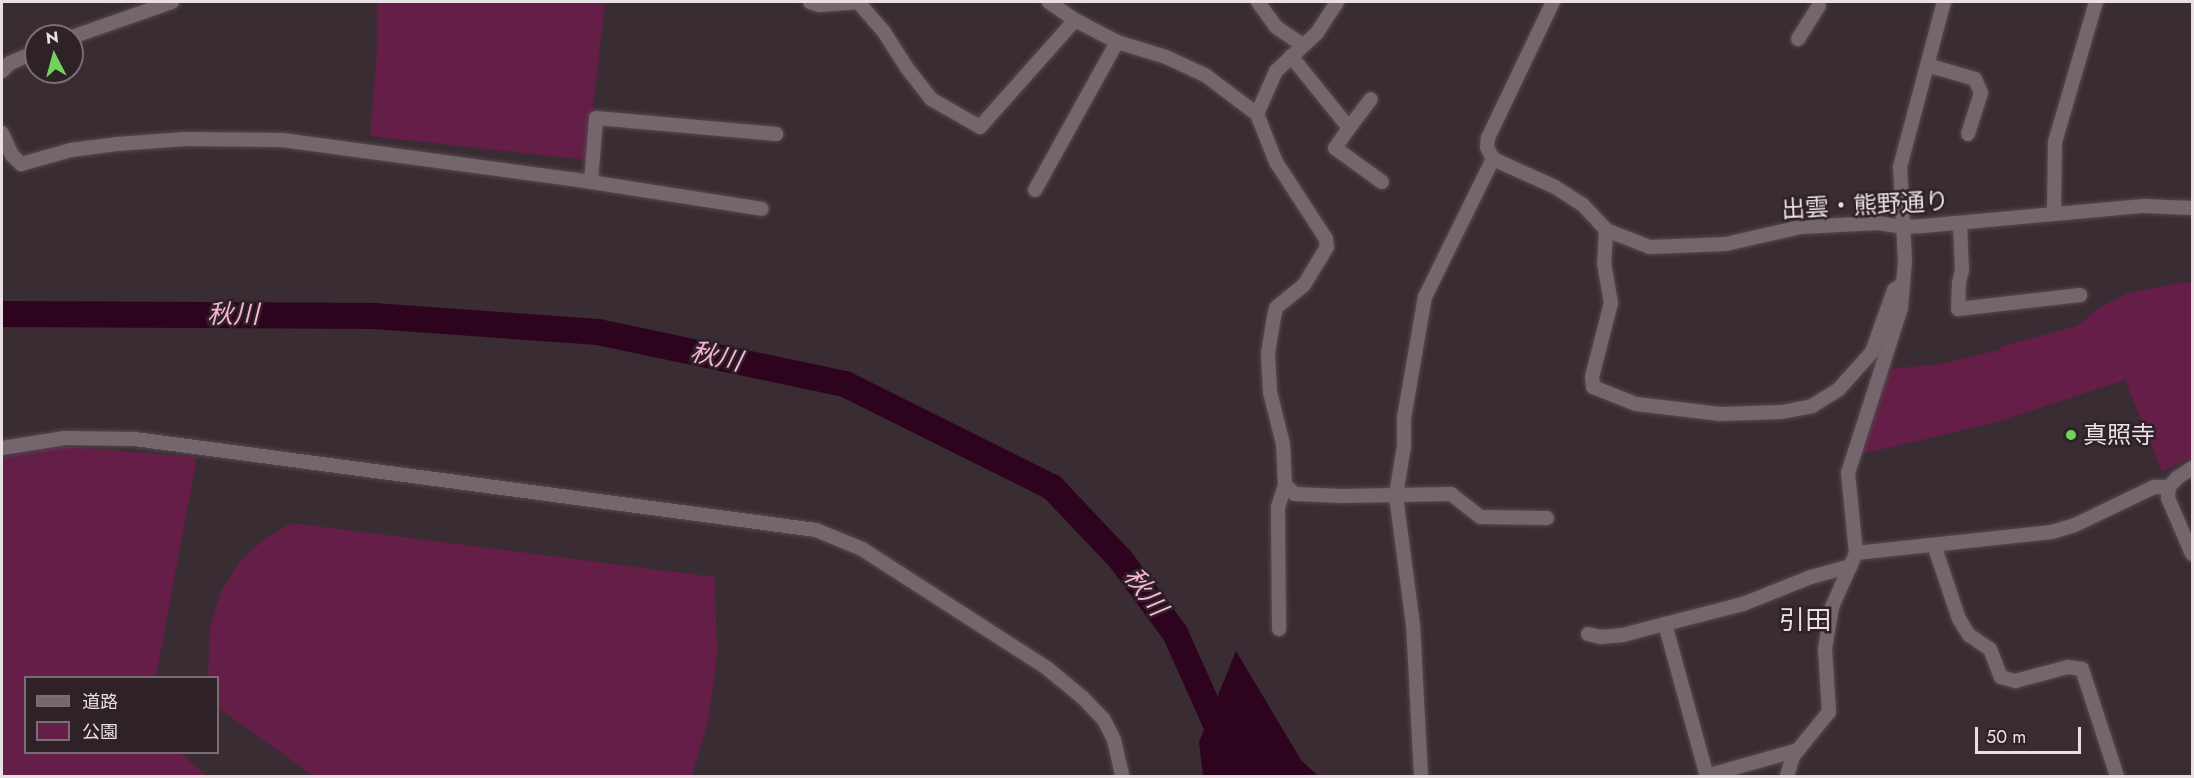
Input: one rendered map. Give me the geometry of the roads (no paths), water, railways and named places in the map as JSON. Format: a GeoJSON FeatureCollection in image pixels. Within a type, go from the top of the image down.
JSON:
{"type":"FeatureCollection","features":[{"type":"Feature","properties":{"kind":"street"},"geometry":{"type":"LineString","coordinates":[[84,33],[172,2]]}},
{"type":"Feature","properties":{"kind":"street"},"geometry":{"type":"LineString","coordinates":[[810,2],[819,5],[858,2],[884,32],[907,68],[932,99],[980,127],[1075,20]]}},
{"type":"Feature","properties":{"kind":"street"},"geometry":{"type":"LineString","coordinates":[[1049,2],[1075,20],[1117,42],[1166,57],[1204,75],[1257,114],[1276,162],[1326,239],[1327,247],[1304,285],[1276,308],[1268,353],[1270,393],[1283,444],[1285,485],[1278,507],[1279,629]]}},
{"type":"Feature","properties":{"kind":"street"},"geometry":{"type":"LineString","coordinates":[[1257,2],[1276,27],[1303,45]]}},
{"type":"Feature","properties":{"kind":"street"},"geometry":{"type":"LineString","coordinates":[[1257,114],[1270,81],[1291,56],[1317,33],[1337,2]]}},
{"type":"Feature","properties":{"kind":"street"},"geometry":{"type":"LineString","coordinates":[[1421,777],[1413,625],[1396,495],[1404,446],[1404,418],[1425,297],[1493,159],[1487,147],[1491,129],[1553,2]]}},
{"type":"Feature","properties":{"kind":"street"},"geometry":{"type":"LineString","coordinates":[[1787,777],[1787,771],[1798,750],[1829,712],[1825,649],[1832,607],[1856,553],[1848,473],[1901,308],[1905,261],[1900,167],[1944,2]]}},
{"type":"Feature","properties":{"kind":"street"},"geometry":{"type":"LineString","coordinates":[[2054,213],[2055,141],[2096,2]]}},
{"type":"Feature","properties":{"kind":"street"},"geometry":{"type":"LineString","coordinates":[[1798,39],[1819,6]]}},
{"type":"Feature","properties":{"kind":"street"},"geometry":{"type":"LineString","coordinates":[[1035,190],[1117,42]]}},
{"type":"Feature","properties":{"kind":"street"},"geometry":{"type":"LineString","coordinates":[[1291,56],[1349,128]]}},
{"type":"Feature","properties":{"kind":"street"},"geometry":{"type":"LineString","coordinates":[[2,70],[10,63],[24,57]]}},
{"type":"Feature","properties":{"kind":"street"},"geometry":{"type":"LineString","coordinates":[[1927,65],[1975,80],[1981,93],[1968,134]]}},
{"type":"Feature","properties":{"kind":"street"},"geometry":{"type":"LineString","coordinates":[[1371,99],[1335,148],[1382,182]]}},
{"type":"Feature","properties":{"kind":"street"},"geometry":{"type":"LineString","coordinates":[[591,182],[596,118],[776,134]]}},
{"type":"Feature","properties":{"kind":"street"},"geometry":{"type":"LineString","coordinates":[[2,133],[7,157],[21,164],[71,150],[117,144],[185,139],[282,140],[591,182],[762,209]]}},
{"type":"Feature","properties":{"kind":"street","name":"出雲・熊野通り"},"geometry":{"type":"LineString","coordinates":[[1493,159],[1555,187],[1583,205],[1606,230],[1630,241],[1666,248],[1726,244],[1801,227],[1878,223],[1903,227],[2144,206],[2193,208]]}},
{"type":"Feature","properties":{"kind":"street"},"geometry":{"type":"LineString","coordinates":[[1960,223],[1962,270],[1958,309],[2080,295]]}},
{"type":"Feature","properties":{"kind":"street"},"geometry":{"type":"LineString","coordinates":[[1606,230],[1604,263],[1611,303],[1592,378],[1593,387],[1636,404],[1720,414],[1782,412],[1812,406],[1838,390],[1872,352],[1894,290],[1903,284]]}},
{"type":"Feature","properties":{"kind":"street"},"geometry":{"type":"LineString","coordinates":[[2,448],[65,438],[135,439],[816,530],[862,549],[1048,669],[1083,698],[1104,720],[1114,740],[1122,777]]}},
{"type":"Feature","properties":{"kind":"street"},"geometry":{"type":"LineString","coordinates":[[2193,468],[2177,478],[2169,487],[2170,505],[2193,554]]}},
{"type":"Feature","properties":{"kind":"street"},"geometry":{"type":"LineString","coordinates":[[1285,485],[1294,494],[1451,494],[1480,516],[1547,518]]}},
{"type":"Feature","properties":{"kind":"street"},"geometry":{"type":"LineString","coordinates":[[1856,553],[2052,532],[2075,525],[2154,487],[2169,487]]}},
{"type":"Feature","properties":{"kind":"street"},"geometry":{"type":"LineString","coordinates":[[1934,545],[1959,619],[1970,635],[1990,649],[2001,677],[2015,681],[2068,667],[2082,669],[2117,777]]}},
{"type":"Feature","properties":{"kind":"street"},"geometry":{"type":"LineString","coordinates":[[1588,634],[1601,637],[1623,635],[1743,604],[1811,577],[1851,566]]}},
{"type":"Feature","properties":{"kind":"street"},"geometry":{"type":"LineString","coordinates":[[1665,624],[1707,776],[1798,750]]}},
{"type":"Feature","properties":{"kind":"waterway","name":"秋川"},"geometry":{"type":"LineString","coordinates":[[2,314],[374,316],[598,332],[845,384],[1052,487],[1121,560],[1175,633],[1215,722],[1251,776]]}},
{"type":"Feature","properties":{"kind":"place","name":"真照寺"},"geometry":{"type":"Point","coordinates":[2071,435]}},
{"type":"Feature","properties":{"kind":"district","name":"引田"},"geometry":{"type":"Point","coordinates":[1805,621]}}]}
